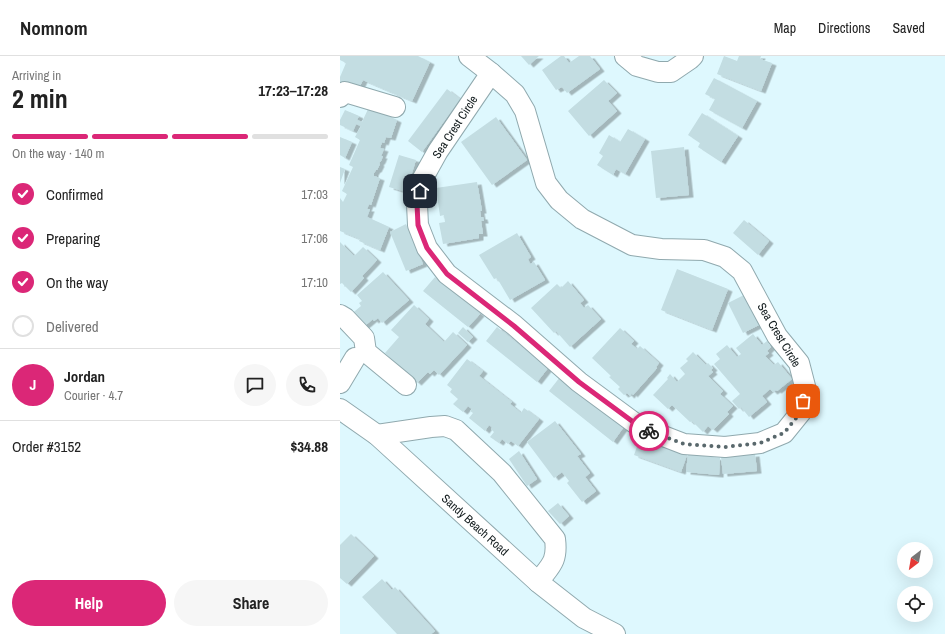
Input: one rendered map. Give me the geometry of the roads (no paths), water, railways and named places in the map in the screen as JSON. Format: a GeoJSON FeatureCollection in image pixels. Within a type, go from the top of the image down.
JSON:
{"type":"FeatureCollection","features":[{"type":"Feature","properties":{"kind":"street","name":"Sea Crest Circle"},"geometry":{"type":"LineString","coordinates":[[469,56],[491,73],[515,94],[525,111],[546,183],[559,200],[582,218],[607,233],[632,245],[661,249],[704,250],[725,257],[742,271],[777,336],[799,363],[806,390],[801,412],[784,433],[760,443],[725,447],[684,444],[640,427],[579,382],[514,326],[447,274],[427,248],[418,225],[417,204],[423,178],[438,151],[491,73]]}},
{"type":"Feature","properties":{"kind":"street"},"geometry":{"type":"LineString","coordinates":[[626,56],[637,66],[658,72],[671,72],[693,56]]}},
{"type":"Feature","properties":{"kind":"street"},"geometry":{"type":"LineString","coordinates":[[340,97],[344,92],[395,107]]}},
{"type":"Feature","properties":{"kind":"street"},"geometry":{"type":"LineString","coordinates":[[340,315],[345,318],[364,338],[340,383]]}},
{"type":"Feature","properties":{"kind":"street"},"geometry":{"type":"LineString","coordinates":[[354,355],[406,385]]}},
{"type":"Feature","properties":{"kind":"street","name":"Sandy Beach Road"},"geometry":{"type":"LineString","coordinates":[[340,409],[377,435],[538,582],[584,618],[615,634]]}},
{"type":"Feature","properties":{"kind":"street"},"geometry":{"type":"LineString","coordinates":[[377,435],[445,426],[456,430],[502,473],[555,540],[556,551],[554,561],[538,582]]}}]}
